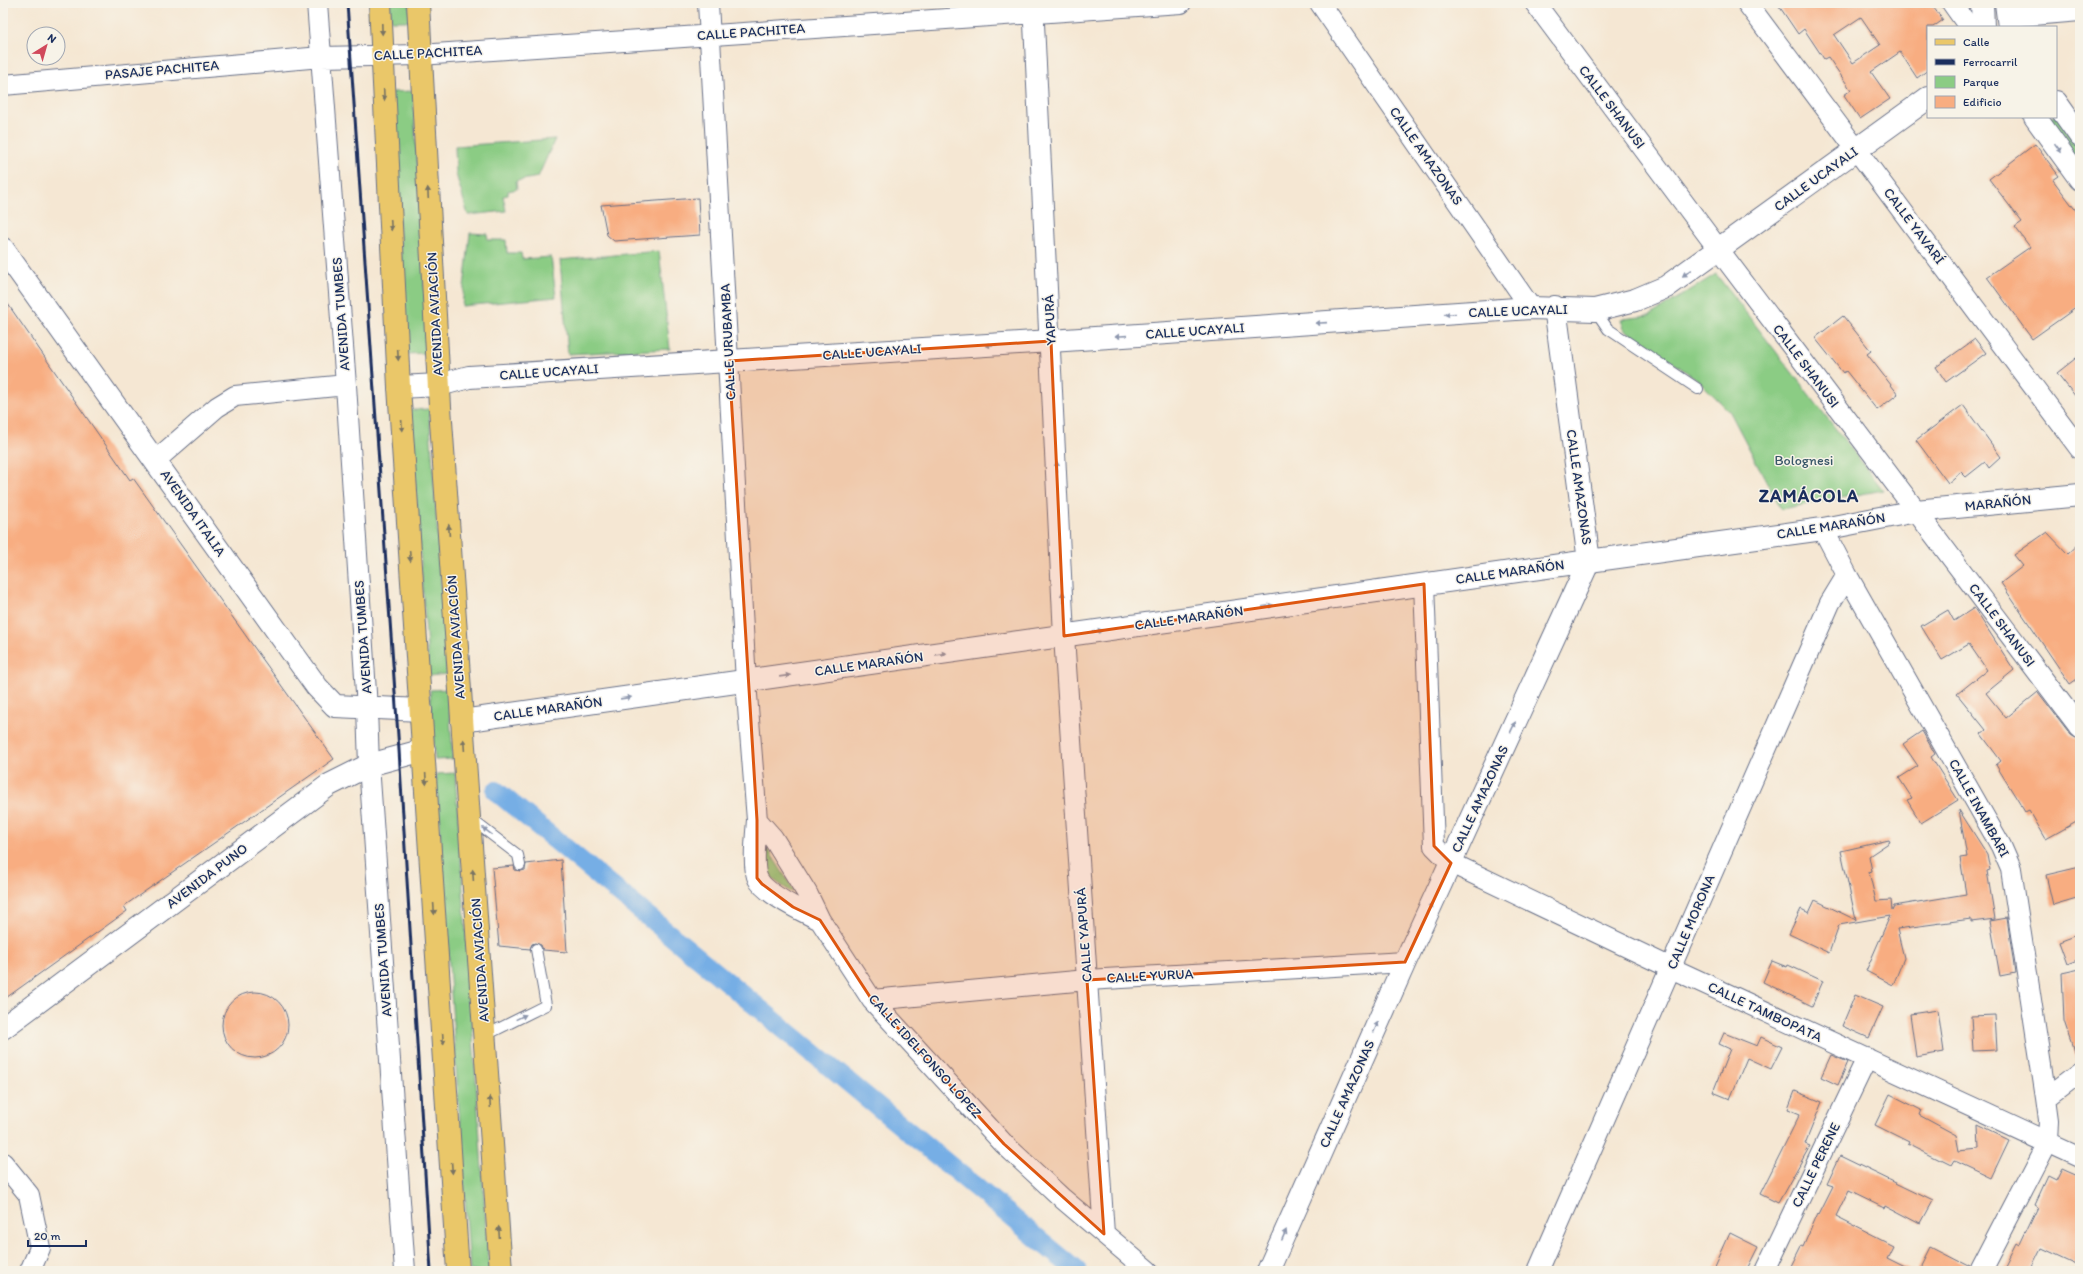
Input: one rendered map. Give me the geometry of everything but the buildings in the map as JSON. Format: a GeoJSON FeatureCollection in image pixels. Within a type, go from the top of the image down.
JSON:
{"type":"FeatureCollection","features":[{"type":"Feature","properties":{"kind":"main road"},"geometry":{"type":"LineString","coordinates":[[380,3],[399,388],[458,1271]]}},
{"type":"Feature","properties":{"kind":"main road","name":"AVENIDA AVIACIÓN"},"geometry":{"type":"LineString","coordinates":[[418,3],[439,385],[462,721],[486,1034],[501,1271]]}},
{"type":"Feature","properties":{"kind":"street","name":"AVENIDA TUMBES"},"geometry":{"type":"LineString","coordinates":[[317,3],[346,385],[367,708],[369,765],[405,1271]]}},
{"type":"Feature","properties":{"kind":"street","name":"CALLE URUBAMBA"},"geometry":{"type":"LineString","coordinates":[[708,3],[746,682]]}},
{"type":"Feature","properties":{"kind":"street","name":"CALLE PACHITEA"},"geometry":{"type":"LineString","coordinates":[[321,57],[420,55],[710,34],[1033,8],[1181,3]]}},
{"type":"Feature","properties":{"kind":"street","name":"CALLE AMAZONAS"},"geometry":{"type":"LineString","coordinates":[[1320,3],[1531,308]]}},
{"type":"Feature","properties":{"kind":"street","name":"CALLE SHANUSI"},"geometry":{"type":"LineString","coordinates":[[1535,3],[1719,250],[2080,728]]}},
{"type":"Feature","properties":{"kind":"street","name":"CALLE YAVARÍ"},"geometry":{"type":"LineString","coordinates":[[1747,3],[2080,449]]}},
{"type":"Feature","properties":{"kind":"street"},"geometry":{"type":"LineString","coordinates":[[1952,3],[1968,26]]}},
{"type":"Feature","properties":{"kind":"street"},"geometry":{"type":"LineString","coordinates":[[1982,3],[1983,26]]}},
{"type":"Feature","properties":{"kind":"street","name":"YAPURÁ"},"geometry":{"type":"LineString","coordinates":[[1033,8],[1051,341],[1064,636]]}},
{"type":"Feature","properties":{"kind":"street"},"geometry":{"type":"LineString","coordinates":[[2005,19],[2080,11]]}},
{"type":"Feature","properties":{"kind":"street","name":"PASAJE PACHITEA"},"geometry":{"type":"LineString","coordinates":[[3,85],[321,57]]}},
{"type":"Feature","properties":{"kind":"street","name":"CALLE UCAYALI"},"geometry":{"type":"LineString","coordinates":[[399,388],[439,385],[468,377],[1051,341],[1531,308],[1555,307],[1595,310],[1635,300],[1666,287],[1927,99]]}},
{"type":"Feature","properties":{"kind":"street"},"geometry":{"type":"LineString","coordinates":[[2057,103],[2080,136]]}},
{"type":"Feature","properties":{"kind":"street"},"geometry":{"type":"LineString","coordinates":[[2036,118],[2080,179]]}},
{"type":"Feature","properties":{"kind":"street","name":"AVENIDA ITALIA"},"geometry":{"type":"LineString","coordinates":[[3,249],[156,460],[317,687],[335,706],[421,710]]}},
{"type":"Feature","properties":{"kind":"street","name":"CALLE AMAZONAS"},"geometry":{"type":"LineString","coordinates":[[1268,1271],[1405,962],[1589,560],[1555,307]]}},
{"type":"Feature","properties":{"kind":"street"},"geometry":{"type":"LineString","coordinates":[[156,460],[217,407],[235,396],[346,385]]}},
{"type":"Feature","properties":{"kind":"street","name":"MARAÑÓN"},"geometry":{"type":"LineString","coordinates":[[1916,511],[2080,495]]}},
{"type":"Feature","properties":{"kind":"street","name":"CALLE MARAÑÓN"},"geometry":{"type":"LineString","coordinates":[[462,721],[746,682],[1589,560],[1822,529],[1916,511]]}},
{"type":"Feature","properties":{"kind":"street","name":"CALLE INAMBARI"},"geometry":{"type":"LineString","coordinates":[[1822,529],[2007,858],[2046,1098],[2049,1120],[2048,1142]]}},
{"type":"Feature","properties":{"kind":"street","name":"CALLE MORONA"},"geometry":{"type":"LineString","coordinates":[[1538,1271],[1814,639],[1830,603],[1847,575]]}},
{"type":"Feature","properties":{"kind":"street","name":"CALLE TAMBOPATA"},"geometry":{"type":"LineString","coordinates":[[1424,584],[1434,846],[1451,863],[1671,968],[2080,1158]]}},
{"type":"Feature","properties":{"kind":"street","name":"CALLE YAPURÁ"},"geometry":{"type":"LineString","coordinates":[[1064,636],[1104,1234]]}},
{"type":"Feature","properties":{"kind":"street"},"geometry":{"type":"LineString","coordinates":[[746,682],[757,820],[755,845],[757,878],[762,884],[793,907],[820,920]]}},
{"type":"Feature","properties":{"kind":"street","name":"AVENIDA PUNO"},"geometry":{"type":"LineString","coordinates":[[3,1028],[329,785],[369,765],[424,750]]}},
{"type":"Feature","properties":{"kind":"street","name":"CALLE IDELFONSO LÓPEZ"},"geometry":{"type":"LineString","coordinates":[[757,820],[773,838],[807,893],[820,920],[872,1000],[1004,1144],[1104,1234],[1148,1271]]}},
{"type":"Feature","properties":{"kind":"street","name":"CALLE YURUA"},"geometry":{"type":"LineString","coordinates":[[872,1000],[1087,980],[1405,962]]}},
{"type":"Feature","properties":{"kind":"street","name":"CALLE PERENE"},"geometry":{"type":"LineString","coordinates":[[1765,1271],[1867,1058]]}},
{"type":"Feature","properties":{"kind":"street"},"geometry":{"type":"LineString","coordinates":[[2046,1098],[2080,1072]]}},
{"type":"Feature","properties":{"kind":"street"},"geometry":{"type":"LineString","coordinates":[[1982,1271],[2048,1142]]}},
{"type":"Feature","properties":{"kind":"street"},"geometry":{"type":"LineString","coordinates":[[3,1163],[29,1195],[40,1248],[30,1271]]}},
{"type":"Feature","properties":{"kind":"lane"},"geometry":{"type":"LineString","coordinates":[[1595,310],[1608,328],[1698,389]]}},
{"type":"Feature","properties":{"kind":"lane"},"geometry":{"type":"LineString","coordinates":[[469,817],[518,855],[520,865]]}},
{"type":"Feature","properties":{"kind":"lane"},"geometry":{"type":"LineString","coordinates":[[486,1034],[546,1005],[536,949]]}},
{"type":"Feature","properties":{"kind":"highlighted area"},"geometry":{"type":"Polygon","coordinates":[[[1051,341],[1064,636],[1424,584],[1434,846],[1451,863],[1405,962],[1087,980],[1104,1234],[1004,1144],[872,1000],[820,920],[793,907],[762,884],[757,878],[757,820],[729,361],[1051,341]]]}},
{"type":"Feature","properties":{"kind":"green space"},"geometry":{"type":"Polygon","coordinates":[[[390,3],[409,3],[410,21],[391,21],[390,3]]]}},
{"type":"Feature","properties":{"kind":"green space"},"geometry":{"type":"Polygon","coordinates":[[[413,91],[428,353],[406,354],[392,92],[413,91]]]}},
{"type":"Feature","properties":{"kind":"green space"},"geometry":{"type":"Polygon","coordinates":[[[2057,115],[2080,148],[2080,151],[2073,155],[2047,118],[2057,118],[2057,115]]]}},
{"type":"Feature","properties":{"kind":"green space"},"geometry":{"type":"Polygon","coordinates":[[[555,139],[538,177],[516,181],[517,189],[508,191],[508,195],[503,196],[506,211],[468,215],[456,174],[455,146],[555,139]]]}},
{"type":"Feature","properties":{"kind":"green space"},"geometry":{"type":"Polygon","coordinates":[[[470,233],[487,234],[488,240],[506,240],[507,253],[521,253],[522,259],[551,257],[556,297],[462,306],[470,233]]]}},
{"type":"Feature","properties":{"kind":"green space"},"geometry":{"type":"Polygon","coordinates":[[[659,251],[670,349],[568,354],[560,260],[659,251]]]}},
{"type":"Feature","properties":{"kind":"green space","name":"Bolognesi"},"geometry":{"type":"Polygon","coordinates":[[[1716,274],[1883,490],[1781,509],[1730,412],[1698,380],[1624,329],[1621,319],[1649,316],[1716,274]]]}},
{"type":"Feature","properties":{"kind":"green space"},"geometry":{"type":"Polygon","coordinates":[[[429,409],[447,674],[429,676],[410,410],[429,409]]]}},
{"type":"Feature","properties":{"kind":"green space"},"geometry":{"type":"Polygon","coordinates":[[[448,689],[453,759],[435,760],[430,690],[448,689]]]}},
{"type":"Feature","properties":{"kind":"green space"},"geometry":{"type":"Polygon","coordinates":[[[455,773],[489,1271],[470,1271],[436,774],[455,773]]]}},
{"type":"Feature","properties":{"kind":"green space"},"geometry":{"type":"Polygon","coordinates":[[[767,848],[794,890],[791,892],[765,874],[763,849],[767,848]]]}},
{"type":"Feature","properties":{"kind":"waterway"},"geometry":{"type":"LineString","coordinates":[[496,791],[1077,1271]]}},
{"type":"Feature","properties":{"kind":"railway"},"geometry":{"type":"LineString","coordinates":[[347,3],[399,750],[431,1271]]}},
{"type":"Feature","properties":{"kind":"district","name":"ZAMÁCOLA"},"geometry":{"type":"Point","coordinates":[1809,496]}}]}
